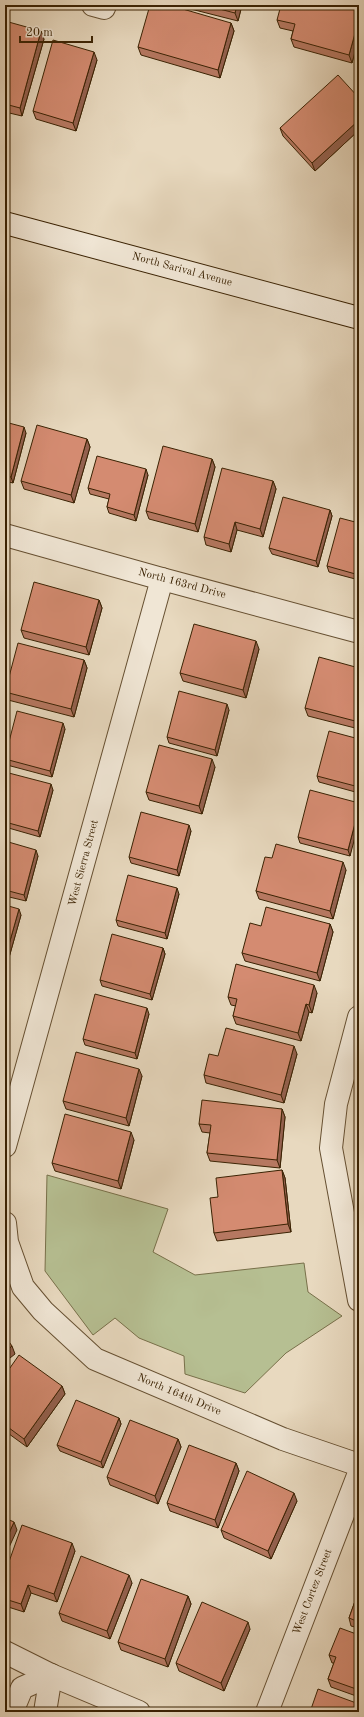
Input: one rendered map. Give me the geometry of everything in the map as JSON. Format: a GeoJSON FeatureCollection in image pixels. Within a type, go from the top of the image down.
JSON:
{"type":"FeatureCollection","features":[{"type":"Feature","properties":{"kind":"street","name":"North Sarival Avenue"},"geometry":{"type":"LineString","coordinates":[[5,223],[359,318]]}},
{"type":"Feature","properties":{"kind":"street","name":"North 163rd Drive"},"geometry":{"type":"LineString","coordinates":[[5,535],[359,632]]}},
{"type":"Feature","properties":{"kind":"street","name":"West Sierra Street"},"geometry":{"type":"LineString","coordinates":[[5,1146],[162,579]]}},
{"type":"Feature","properties":{"kind":"street"},"geometry":{"type":"LineString","coordinates":[[359,1017],[336,1104],[331,1148],[352,1233],[359,1300]]}},
{"type":"Feature","properties":{"kind":"street","name":"North 164th Drive"},"geometry":{"type":"LineString","coordinates":[[5,1223],[7,1242],[23,1287],[43,1311],[95,1359],[283,1439],[359,1465]]}},
{"type":"Feature","properties":{"kind":"street","name":"West Cortez Street"},"geometry":{"type":"LineString","coordinates":[[266,1712],[359,1473]]}},
{"type":"Feature","properties":{"kind":"street"},"geometry":{"type":"LineString","coordinates":[[5,1652],[51,1674],[139,1712]]}},
{"type":"Feature","properties":{"kind":"street"},"geometry":{"type":"LineString","coordinates":[[12,1712],[22,1688],[51,1674]]}},
{"type":"Feature","properties":{"kind":"street"},"geometry":{"type":"LineString","coordinates":[[45,1712],[51,1674]]}},
{"type":"Feature","properties":{"kind":"green space"},"geometry":{"type":"Polygon","coordinates":[[[47,1175],[168,1209],[153,1252],[195,1275],[304,1263],[308,1292],[342,1316],[286,1353],[245,1393],[185,1374],[184,1356],[139,1338],[115,1318],[93,1335],[45,1271],[47,1175]]]}},
{"type":"Feature","properties":{"kind":"building"},"geometry":{"type":"Polygon","coordinates":[[[150,5],[169,5],[231,23],[218,70],[138,47],[150,5]]]}},
{"type":"Feature","properties":{"kind":"building"},"geometry":{"type":"Polygon","coordinates":[[[204,5],[237,5],[235,13],[204,5]]]}},
{"type":"Feature","properties":{"kind":"building"},"geometry":{"type":"Polygon","coordinates":[[[281,5],[338,5],[359,11],[359,19],[349,55],[291,39],[295,24],[277,20],[281,5]]]}},
{"type":"Feature","properties":{"kind":"building"},"geometry":{"type":"Polygon","coordinates":[[[5,21],[41,31],[20,108],[5,104],[5,21]]]}},
{"type":"Feature","properties":{"kind":"building"},"geometry":{"type":"Polygon","coordinates":[[[53,40],[94,52],[73,123],[33,111],[53,40]]]}},
{"type":"Feature","properties":{"kind":"building"},"geometry":{"type":"Polygon","coordinates":[[[338,75],[359,98],[359,120],[312,163],[280,128],[338,75]]]}},
{"type":"Feature","properties":{"kind":"building"},"geometry":{"type":"Polygon","coordinates":[[[5,422],[24,427],[11,477],[5,476],[5,422]]]}},
{"type":"Feature","properties":{"kind":"building"},"geometry":{"type":"Polygon","coordinates":[[[37,425],[87,439],[71,495],[21,481],[37,425]]]}},
{"type":"Feature","properties":{"kind":"building"},"geometry":{"type":"Polygon","coordinates":[[[163,446],[212,459],[195,524],[146,511],[163,446]]]}},
{"type":"Feature","properties":{"kind":"building"},"geometry":{"type":"Polygon","coordinates":[[[97,456],[146,469],[134,515],[107,507],[110,494],[88,488],[97,456]]]}},
{"type":"Feature","properties":{"kind":"building"},"geometry":{"type":"Polygon","coordinates":[[[222,468],[273,481],[260,529],[235,522],[229,544],[204,537],[222,468]]]}},
{"type":"Feature","properties":{"kind":"building"},"geometry":{"type":"Polygon","coordinates":[[[283,497],[330,510],[316,561],[269,548],[283,497]]]}},
{"type":"Feature","properties":{"kind":"building"},"geometry":{"type":"Polygon","coordinates":[[[340,518],[359,523],[359,575],[327,566],[340,518]]]}},
{"type":"Feature","properties":{"kind":"building"},"geometry":{"type":"Polygon","coordinates":[[[34,582],[99,600],[86,647],[21,630],[34,582]]]}},
{"type":"Feature","properties":{"kind":"building"},"geometry":{"type":"Polygon","coordinates":[[[194,624],[256,641],[243,690],[180,673],[194,624]]]}},
{"type":"Feature","properties":{"kind":"building"},"geometry":{"type":"Polygon","coordinates":[[[18,643],[84,660],[71,709],[5,692],[18,643]]]}},
{"type":"Feature","properties":{"kind":"building"},"geometry":{"type":"Polygon","coordinates":[[[319,657],[359,668],[359,722],[305,708],[319,657]]]}},
{"type":"Feature","properties":{"kind":"building"},"geometry":{"type":"Polygon","coordinates":[[[179,691],[227,704],[215,750],[167,737],[179,691]]]}},
{"type":"Feature","properties":{"kind":"building"},"geometry":{"type":"Polygon","coordinates":[[[17,711],[63,723],[50,771],[5,759],[17,711]]]}},
{"type":"Feature","properties":{"kind":"building"},"geometry":{"type":"Polygon","coordinates":[[[329,731],[359,739],[359,787],[317,776],[329,731]]]}},
{"type":"Feature","properties":{"kind":"building"},"geometry":{"type":"Polygon","coordinates":[[[159,745],[212,759],[199,806],[146,792],[159,745]]]}},
{"type":"Feature","properties":{"kind":"building"},"geometry":{"type":"Polygon","coordinates":[[[5,772],[51,784],[38,831],[5,822],[5,772]]]}},
{"type":"Feature","properties":{"kind":"building"},"geometry":{"type":"Polygon","coordinates":[[[310,790],[359,803],[348,850],[298,837],[310,790]]]}},
{"type":"Feature","properties":{"kind":"building"},"geometry":{"type":"Polygon","coordinates":[[[141,812],[189,825],[177,870],[129,857],[141,812]]]}},
{"type":"Feature","properties":{"kind":"building"},"geometry":{"type":"Polygon","coordinates":[[[5,841],[36,850],[24,895],[5,890],[5,841]]]}},
{"type":"Feature","properties":{"kind":"building"},"geometry":{"type":"Polygon","coordinates":[[[276,844],[343,862],[330,911],[256,891],[265,857],[272,858],[276,844]]]}},
{"type":"Feature","properties":{"kind":"building"},"geometry":{"type":"Polygon","coordinates":[[[128,875],[177,888],[165,933],[116,920],[128,875]]]}},
{"type":"Feature","properties":{"kind":"building"},"geometry":{"type":"Polygon","coordinates":[[[5,905],[19,909],[6,955],[5,955],[5,905]]]}},
{"type":"Feature","properties":{"kind":"building"},"geometry":{"type":"Polygon","coordinates":[[[266,907],[330,924],[317,973],[242,953],[250,923],[261,926],[266,907]]]}},
{"type":"Feature","properties":{"kind":"building"},"geometry":{"type":"Polygon","coordinates":[[[112,934],[163,948],[150,994],[100,980],[112,934]]]}},
{"type":"Feature","properties":{"kind":"building"},"geometry":{"type":"Polygon","coordinates":[[[236,964],[314,985],[309,1005],[306,1004],[298,1033],[233,1016],[237,999],[228,997],[236,964]]]}},
{"type":"Feature","properties":{"kind":"building"},"geometry":{"type":"Polygon","coordinates":[[[95,994],[147,1008],[135,1053],[83,1039],[95,994]]]}},
{"type":"Feature","properties":{"kind":"building"},"geometry":{"type":"Polygon","coordinates":[[[226,1028],[294,1046],[281,1095],[204,1075],[209,1054],[218,1056],[226,1028]]]}},
{"type":"Feature","properties":{"kind":"building"},"geometry":{"type":"Polygon","coordinates":[[[76,1052],[139,1069],[126,1118],[63,1101],[76,1052]]]}},
{"type":"Feature","properties":{"kind":"building"},"geometry":{"type":"Polygon","coordinates":[[[202,1100],[282,1109],[277,1160],[207,1153],[211,1125],[199,1124],[202,1100]]]}},
{"type":"Feature","properties":{"kind":"building"},"geometry":{"type":"Polygon","coordinates":[[[65,1114],[131,1132],[118,1181],[52,1163],[65,1114]]]}},
{"type":"Feature","properties":{"kind":"building"},"geometry":{"type":"Polygon","coordinates":[[[282,1170],[288,1224],[214,1233],[210,1198],[218,1197],[216,1178],[282,1170]]]}},
{"type":"Feature","properties":{"kind":"building"},"geometry":{"type":"Polygon","coordinates":[[[5,1336],[12,1346],[5,1352],[5,1336]]]}},
{"type":"Feature","properties":{"kind":"building"},"geometry":{"type":"Polygon","coordinates":[[[19,1355],[62,1386],[24,1439],[5,1425],[5,1375],[19,1355]]]}},
{"type":"Feature","properties":{"kind":"building"},"geometry":{"type":"Polygon","coordinates":[[[76,1400],[119,1418],[101,1462],[57,1445],[76,1400]]]}},
{"type":"Feature","properties":{"kind":"building"},"geometry":{"type":"Polygon","coordinates":[[[130,1420],[178,1439],[155,1496],[107,1477],[130,1420]]]}},
{"type":"Feature","properties":{"kind":"building"},"geometry":{"type":"Polygon","coordinates":[[[189,1445],[236,1463],[215,1520],[167,1503],[189,1445]]]}},
{"type":"Feature","properties":{"kind":"building"},"geometry":{"type":"Polygon","coordinates":[[[247,1471],[294,1493],[268,1551],[221,1530],[247,1471]]]}},
{"type":"Feature","properties":{"kind":"building"},"geometry":{"type":"Polygon","coordinates":[[[5,1518],[14,1522],[5,1542],[5,1518]]]}},
{"type":"Feature","properties":{"kind":"building"},"geometry":{"type":"Polygon","coordinates":[[[22,1525],[72,1543],[54,1594],[28,1585],[21,1604],[5,1599],[5,1573],[22,1525]]]}},
{"type":"Feature","properties":{"kind":"building"},"geometry":{"type":"Polygon","coordinates":[[[81,1556],[129,1575],[107,1631],[59,1613],[81,1556]]]}},
{"type":"Feature","properties":{"kind":"building"},"geometry":{"type":"Polygon","coordinates":[[[141,1579],[188,1596],[165,1659],[118,1642],[141,1579]]]}},
{"type":"Feature","properties":{"kind":"building"},"geometry":{"type":"Polygon","coordinates":[[[359,1590],[359,1622],[349,1618],[359,1590]]]}},
{"type":"Feature","properties":{"kind":"building"},"geometry":{"type":"Polygon","coordinates":[[[202,1602],[248,1622],[221,1683],[176,1663],[202,1602]]]}},
{"type":"Feature","properties":{"kind":"building"},"geometry":{"type":"Polygon","coordinates":[[[340,1628],[359,1635],[359,1690],[328,1679],[336,1657],[329,1655],[340,1628]]]}},
{"type":"Feature","properties":{"kind":"building"},"geometry":{"type":"Polygon","coordinates":[[[318,1689],[359,1704],[359,1712],[310,1712],[318,1689]]]}}]}
